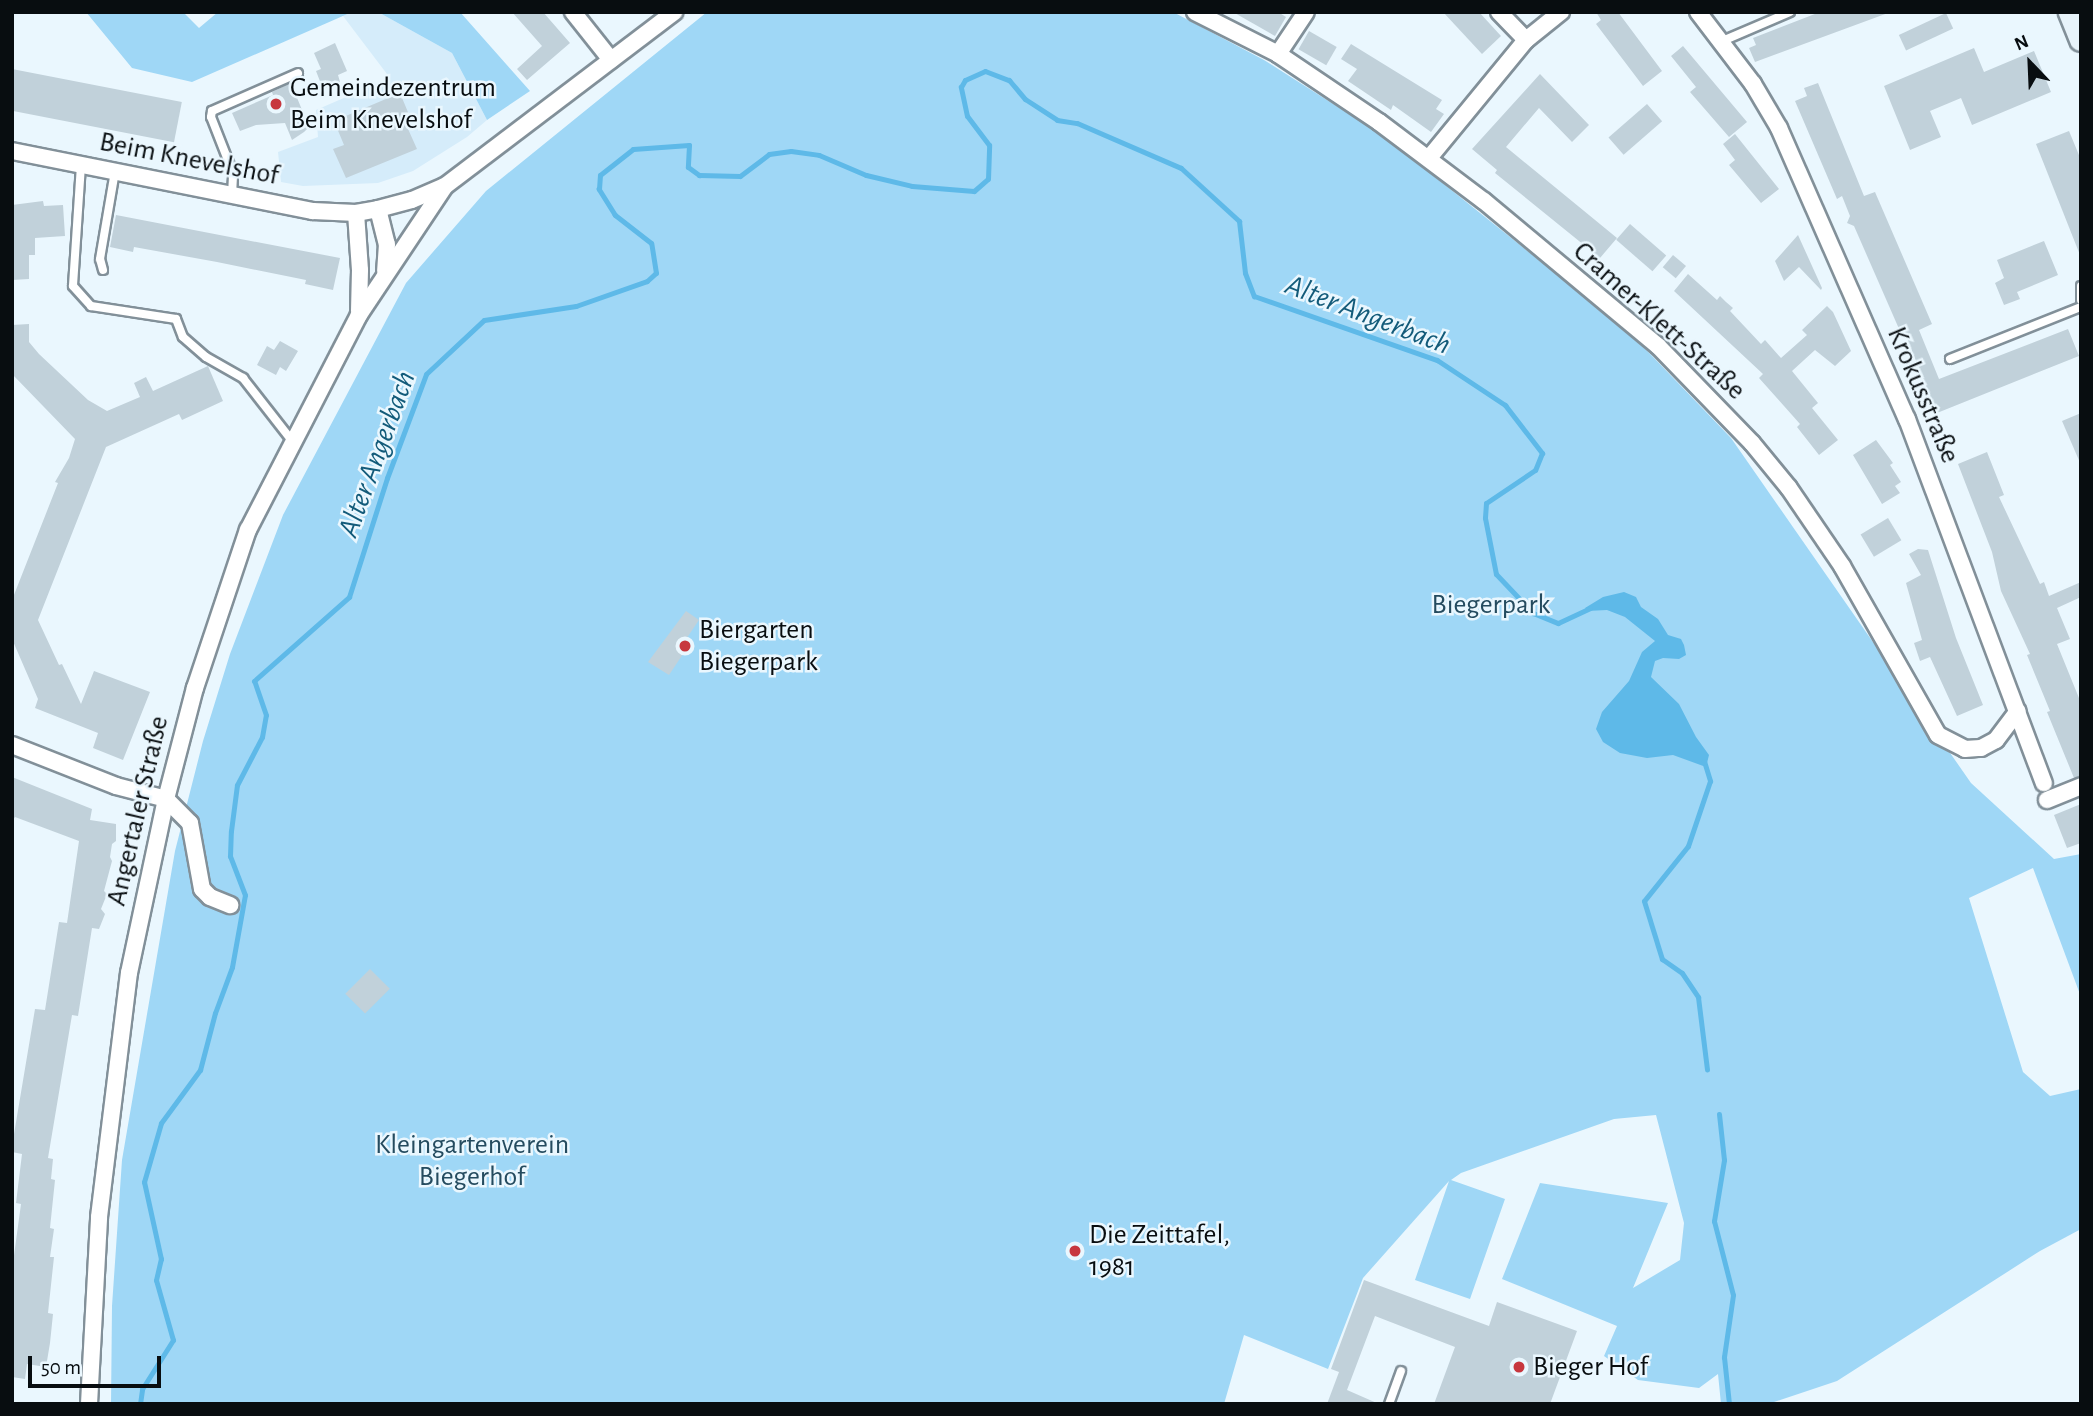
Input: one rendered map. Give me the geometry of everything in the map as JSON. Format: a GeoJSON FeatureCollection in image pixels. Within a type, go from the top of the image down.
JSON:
{"type":"FeatureCollection","features":[{"type":"Feature","properties":{"kind":"main road"},"geometry":{"type":"LineString","coordinates":[[2070,12],[2081,39]]}},
{"type":"Feature","properties":{"kind":"street"},"geometry":{"type":"LineString","coordinates":[[573,12],[611,60]]}},
{"type":"Feature","properties":{"kind":"street","name":"Angertaler Straße"},"geometry":{"type":"LineString","coordinates":[[89,1404],[99,1217],[127,987],[166,799],[195,688],[248,530],[359,315],[385,271],[445,186],[674,12]]}},
{"type":"Feature","properties":{"kind":"street","name":"Cramer-Klett-Straße"},"geometry":{"type":"LineString","coordinates":[[1195,12],[1278,54],[1429,158],[1658,346],[1752,443],[1789,488],[1842,566],[1938,735],[1965,749],[1981,748],[1996,740],[2018,712]]}},
{"type":"Feature","properties":{"kind":"street"},"geometry":{"type":"LineString","coordinates":[[1278,54],[1306,12]]}},
{"type":"Feature","properties":{"kind":"street"},"geometry":{"type":"LineString","coordinates":[[1499,12],[1526,40]]}},
{"type":"Feature","properties":{"kind":"street"},"geometry":{"type":"LineString","coordinates":[[1429,158],[1526,40],[1561,12]]}},
{"type":"Feature","properties":{"kind":"street","name":"Krokusstraße"},"geometry":{"type":"LineString","coordinates":[[1698,12],[1753,84],[1779,128],[1907,419],[2044,783]]}},
{"type":"Feature","properties":{"kind":"street","name":"Beim Knevelshof"},"geometry":{"type":"LineString","coordinates":[[12,151],[313,211],[356,213],[378,209],[412,200],[445,186]]}},
{"type":"Feature","properties":{"kind":"street"},"geometry":{"type":"LineString","coordinates":[[378,209],[387,244],[385,271]]}},
{"type":"Feature","properties":{"kind":"street"},"geometry":{"type":"LineString","coordinates":[[356,213],[360,270],[359,315]]}},
{"type":"Feature","properties":{"kind":"street"},"geometry":{"type":"LineString","coordinates":[[12,745],[116,786],[166,799],[190,823],[202,889],[210,897],[230,905]]}},
{"type":"Feature","properties":{"kind":"street"},"geometry":{"type":"LineString","coordinates":[[2047,800],[2081,786]]}},
{"type":"Feature","properties":{"kind":"lane"},"geometry":{"type":"LineString","coordinates":[[1720,42],[1790,12]]}},
{"type":"Feature","properties":{"kind":"lane"},"geometry":{"type":"LineString","coordinates":[[232,195],[233,173],[211,117],[212,111],[298,73]]}},
{"type":"Feature","properties":{"kind":"lane"},"geometry":{"type":"LineString","coordinates":[[81,165],[73,286],[91,306],[176,319],[183,338],[206,357],[243,378],[293,442]]}},
{"type":"Feature","properties":{"kind":"lane"},"geometry":{"type":"LineString","coordinates":[[103,270],[100,259],[115,171]]}},
{"type":"Feature","properties":{"kind":"lane"},"geometry":{"type":"LineString","coordinates":[[2081,286],[2081,300]]}},
{"type":"Feature","properties":{"kind":"lane"},"geometry":{"type":"LineString","coordinates":[[1950,359],[2081,307]]}},
{"type":"Feature","properties":{"kind":"lane"},"geometry":{"type":"LineString","coordinates":[[1390,1404],[1401,1371]]}},
{"type":"Feature","properties":{"kind":"shaded area"},"geometry":{"type":"Polygon","coordinates":[[[352,12],[378,12],[452,53],[487,120],[467,137],[413,171],[378,183],[303,186],[281,182],[278,152],[318,137],[316,110],[390,78],[343,16],[352,12]]]}},
{"type":"Feature","properties":{"kind":"shaded area"},"geometry":{"type":"Polygon","coordinates":[[[1624,592],[1636,597],[1641,607],[1658,619],[1668,635],[1681,639],[1684,645],[1686,655],[1679,659],[1663,658],[1655,661],[1651,677],[1679,704],[1709,755],[1706,767],[1673,755],[1647,758],[1620,753],[1603,742],[1596,729],[1602,712],[1629,681],[1642,652],[1655,641],[1625,617],[1607,610],[1587,611],[1585,608],[1603,597],[1624,592]]]}},
{"type":"Feature","properties":{"kind":"green space"},"geometry":{"type":"Polygon","coordinates":[[[86,12],[183,12],[199,28],[218,12],[352,12],[192,82],[132,68],[86,12]]]}},
{"type":"Feature","properties":{"kind":"green space"},"geometry":{"type":"Polygon","coordinates":[[[378,12],[460,12],[530,91],[487,120],[452,53],[378,12]]]}},
{"type":"Feature","properties":{"kind":"green space","name":"Biegerpark"},"geometry":{"type":"Polygon","coordinates":[[[707,12],[1173,12],[1264,60],[1385,137],[1630,333],[1731,438],[1971,783],[2054,859],[2081,854],[2081,997],[2033,868],[1969,898],[2023,1072],[2050,1096],[2081,1089],[2081,1229],[2040,1251],[1837,1381],[1768,1404],[1721,1404],[1718,1374],[1699,1388],[1638,1380],[1604,1356],[1617,1326],[1502,1279],[1540,1183],[1668,1203],[1633,1288],[1680,1260],[1684,1223],[1656,1115],[1614,1119],[1461,1173],[1451,1180],[1505,1199],[1470,1299],[1415,1280],[1449,1181],[1363,1278],[1328,1369],[1244,1335],[1224,1404],[111,1404],[112,1306],[122,1160],[175,851],[203,741],[230,654],[283,515],[406,283],[486,191],[707,12]]]}},
{"type":"Feature","properties":{"kind":"building"},"geometry":{"type":"Polygon","coordinates":[[[512,12],[543,12],[570,43],[527,80],[517,69],[542,46],[512,12]]]}},
{"type":"Feature","properties":{"kind":"building"},"geometry":{"type":"Polygon","coordinates":[[[1233,12],[1278,12],[1286,17],[1275,36],[1233,12]]]}},
{"type":"Feature","properties":{"kind":"building"},"geometry":{"type":"Polygon","coordinates":[[[1443,12],[1479,12],[1501,36],[1482,54],[1443,12]]]}},
{"type":"Feature","properties":{"kind":"building"},"geometry":{"type":"Polygon","coordinates":[[[1596,12],[1618,12],[1662,71],[1643,86],[1596,24],[1601,20],[1596,12]]]}},
{"type":"Feature","properties":{"kind":"building"},"geometry":{"type":"Polygon","coordinates":[[[1820,12],[1888,13],[1755,62],[1749,48],[1756,45],[1753,38],[1820,12]]]}},
{"type":"Feature","properties":{"kind":"building"},"geometry":{"type":"Polygon","coordinates":[[[1946,13],[1953,28],[1906,50],[1899,35],[1946,13]]]}},
{"type":"Feature","properties":{"kind":"building"},"geometry":{"type":"Polygon","coordinates":[[[1309,31],[1337,47],[1326,65],[1298,49],[1309,31]]]}},
{"type":"Feature","properties":{"kind":"building"},"geometry":{"type":"Polygon","coordinates":[[[335,43],[347,71],[338,75],[340,82],[323,89],[316,71],[321,69],[314,53],[335,43]]]}},
{"type":"Feature","properties":{"kind":"building"},"geometry":{"type":"Polygon","coordinates":[[[1351,44],[1442,100],[1436,109],[1444,114],[1431,132],[1393,105],[1391,110],[1348,81],[1357,69],[1341,59],[1351,44]]]}},
{"type":"Feature","properties":{"kind":"building"},"geometry":{"type":"Polygon","coordinates":[[[1683,46],[1747,122],[1729,137],[1690,92],[1696,87],[1671,56],[1683,46]]]}},
{"type":"Feature","properties":{"kind":"building"},"geometry":{"type":"Polygon","coordinates":[[[1974,48],[1984,72],[2034,51],[2051,92],[1972,125],[1961,98],[1930,111],[1941,137],[1910,150],[1884,86],[1974,48]]]}},
{"type":"Feature","properties":{"kind":"building"},"geometry":{"type":"Polygon","coordinates":[[[12,69],[182,102],[174,142],[12,111],[12,69]]]}},
{"type":"Feature","properties":{"kind":"building"},"geometry":{"type":"Polygon","coordinates":[[[1540,74],[1589,125],[1572,142],[1539,108],[1506,147],[1617,238],[1600,258],[1495,173],[1497,170],[1472,149],[1540,74]]]}},
{"type":"Feature","properties":{"kind":"building","name":"Gemeindezentrum Beim Knevelshof"},"geometry":{"type":"Polygon","coordinates":[[[291,83],[309,127],[304,132],[292,140],[285,123],[256,125],[240,131],[232,113],[273,95],[272,92],[291,83]]]}},
{"type":"Feature","properties":{"kind":"building"},"geometry":{"type":"Polygon","coordinates":[[[1818,83],[1864,196],[1875,192],[1932,324],[1919,330],[1939,379],[2068,329],[2079,356],[1937,413],[1906,336],[1903,338],[1854,226],[1847,223],[1850,216],[1842,196],[1837,199],[1795,101],[1807,96],[1804,88],[1818,83]]]}},
{"type":"Feature","properties":{"kind":"building"},"geometry":{"type":"Polygon","coordinates":[[[400,93],[410,117],[404,120],[417,149],[346,178],[333,149],[344,145],[334,121],[400,93]]]}},
{"type":"Feature","properties":{"kind":"building"},"geometry":{"type":"Polygon","coordinates":[[[1647,104],[1662,121],[1624,155],[1609,137],[1647,104]]]}},
{"type":"Feature","properties":{"kind":"building"},"geometry":{"type":"Polygon","coordinates":[[[2069,131],[2081,160],[2080,255],[2036,144],[2069,131]]]}},
{"type":"Feature","properties":{"kind":"building"},"geometry":{"type":"Polygon","coordinates":[[[1735,134],[1779,189],[1761,203],[1729,165],[1735,160],[1723,144],[1735,134]]]}},
{"type":"Feature","properties":{"kind":"building"},"geometry":{"type":"Polygon","coordinates":[[[43,201],[44,206],[63,205],[65,236],[35,238],[35,255],[29,255],[29,279],[12,280],[12,205],[43,201]]]}},
{"type":"Feature","properties":{"kind":"building"},"geometry":{"type":"Polygon","coordinates":[[[116,215],[340,258],[333,290],[305,284],[306,280],[217,262],[134,247],[133,252],[110,247],[116,215]]]}},
{"type":"Feature","properties":{"kind":"building"},"geometry":{"type":"Polygon","coordinates":[[[1630,224],[1666,255],[1652,271],[1616,240],[1630,224]]]}},
{"type":"Feature","properties":{"kind":"building"},"geometry":{"type":"Polygon","coordinates":[[[1798,235],[1821,290],[1799,267],[1784,281],[1775,261],[1798,235]]]}},
{"type":"Feature","properties":{"kind":"building"},"geometry":{"type":"Polygon","coordinates":[[[2044,241],[2058,275],[2017,292],[2020,299],[2004,305],[1995,283],[2004,278],[1997,260],[2044,241]]]}},
{"type":"Feature","properties":{"kind":"building"},"geometry":{"type":"Polygon","coordinates":[[[1673,255],[1686,266],[1676,278],[1663,267],[1673,255]]]}},
{"type":"Feature","properties":{"kind":"building"},"geometry":{"type":"Polygon","coordinates":[[[1688,274],[1717,300],[1720,296],[1733,308],[1730,311],[1761,344],[1765,340],[1781,358],[1807,335],[1802,330],[1827,306],[1833,312],[1851,351],[1835,366],[1815,350],[1792,371],[1818,403],[1812,408],[1838,440],[1819,455],[1797,427],[1800,424],[1759,378],[1763,374],[1674,291],[1688,274]]]}},
{"type":"Feature","properties":{"kind":"building"},"geometry":{"type":"Polygon","coordinates":[[[29,324],[29,342],[39,354],[88,400],[107,411],[140,397],[134,383],[146,377],[153,391],[208,366],[223,401],[182,420],[179,414],[106,447],[38,620],[81,704],[94,671],[150,692],[123,760],[93,748],[98,733],[35,708],[38,699],[12,639],[12,600],[58,483],[55,482],[69,458],[75,439],[12,374],[12,325],[29,324]]]}},
{"type":"Feature","properties":{"kind":"building"},"geometry":{"type":"Polygon","coordinates":[[[280,341],[298,351],[286,371],[280,367],[276,375],[257,365],[267,346],[274,350],[280,341]]]}},
{"type":"Feature","properties":{"kind":"building"},"geometry":{"type":"Polygon","coordinates":[[[2081,413],[2081,465],[2062,421],[2081,413]]]}},
{"type":"Feature","properties":{"kind":"building"},"geometry":{"type":"Polygon","coordinates":[[[1876,440],[1893,463],[1890,465],[1901,482],[1895,486],[1900,493],[1882,504],[1853,455],[1876,440]]]}},
{"type":"Feature","properties":{"kind":"building"},"geometry":{"type":"Polygon","coordinates":[[[1987,452],[2004,495],[1999,497],[2040,584],[2044,582],[2049,596],[2081,582],[2081,597],[2057,608],[2070,639],[2057,644],[2081,703],[2081,776],[2074,778],[2047,712],[2050,711],[2027,655],[2030,654],[2001,591],[1992,552],[1958,464],[1987,452]]]}},
{"type":"Feature","properties":{"kind":"building"},"geometry":{"type":"Polygon","coordinates":[[[1888,518],[1901,540],[1874,557],[1861,534],[1888,518]]]}},
{"type":"Feature","properties":{"kind":"building"},"geometry":{"type":"Polygon","coordinates":[[[1918,549],[1928,550],[1956,638],[1983,705],[1957,716],[1930,657],[1920,661],[1914,643],[1922,640],[1906,583],[1921,575],[1909,554],[1918,549]]]}},
{"type":"Feature","properties":{"kind":"building"},"geometry":{"type":"Polygon","coordinates":[[[686,611],[699,620],[678,651],[683,654],[669,675],[648,662],[686,611]]]}},
{"type":"Feature","properties":{"kind":"building"},"geometry":{"type":"Polygon","coordinates":[[[12,777],[92,809],[90,820],[116,824],[116,841],[112,844],[112,861],[104,891],[107,894],[101,909],[105,914],[99,929],[92,928],[78,1016],[72,1015],[48,1158],[53,1159],[51,1179],[55,1180],[50,1228],[54,1229],[50,1257],[54,1257],[48,1313],[53,1314],[50,1343],[46,1367],[27,1364],[25,1379],[12,1377],[12,1270],[21,1204],[16,1203],[22,1154],[12,1152],[12,1146],[35,1009],[45,1010],[59,922],[67,923],[79,841],[15,817],[12,821],[12,777]]]}},
{"type":"Feature","properties":{"kind":"building"},"geometry":{"type":"Polygon","coordinates":[[[2081,804],[2081,843],[2067,848],[2054,815],[2081,804]]]}},
{"type":"Feature","properties":{"kind":"building"},"geometry":{"type":"Polygon","coordinates":[[[370,969],[390,989],[365,1014],[345,994],[370,969]]]}},
{"type":"Feature","properties":{"kind":"building"},"geometry":{"type":"Polygon","coordinates":[[[1364,1280],[1489,1326],[1497,1302],[1577,1331],[1550,1404],[1434,1404],[1455,1347],[1375,1316],[1347,1390],[1379,1404],[1327,1404],[1339,1372],[1331,1369],[1364,1280]]]}},
{"type":"Feature","properties":{"kind":"waterway","name":"Alter Angerbach"},"geometry":{"type":"LineString","coordinates":[[140,1404],[142,1389],[173,1340],[156,1280],[161,1259],[144,1182],[161,1123],[200,1070],[215,1013],[232,967],[245,895],[230,856],[237,785],[262,737],[266,715],[254,681],[349,597],[387,478],[426,374],[484,320],[576,306],[647,281],[656,273],[651,243],[615,215],[599,189],[600,175],[633,149],[689,145],[688,167],[699,175],[740,176],[769,154],[791,151],[819,155],[866,175],[912,186],[974,191],[988,179],[989,145],[967,116],[961,87],[965,80],[985,71],[1009,80],[1025,99],[1057,120],[1077,123],[1181,168],[1239,221],[1245,273],[1254,296],[1437,360],[1505,405],[1542,453],[1535,470],[1486,503],[1485,518],[1496,574],[1533,613],[1558,623],[1590,608]]}},
{"type":"Feature","properties":{"kind":"waterway","name":"Alter Angerbach"},"geometry":{"type":"LineString","coordinates":[[1704,761],[1710,781],[1688,846],[1644,901],[1662,959],[1682,973],[1698,997],[1707,1069]]}},
{"type":"Feature","properties":{"kind":"waterway","name":"Alter Angerbach"},"geometry":{"type":"LineString","coordinates":[[1719,1114],[1724,1160],[1714,1221],[1733,1295],[1724,1357],[1729,1404]]}},
{"type":"Feature","properties":{"kind":"place","name":"Gemeindezentrum Beim Knevelshof"},"geometry":{"type":"Point","coordinates":[276,104]}},
{"type":"Feature","properties":{"kind":"place","name":"Biergarten Biegerpark"},"geometry":{"type":"Point","coordinates":[685,646]}},
{"type":"Feature","properties":{"kind":"place","name":"Die Zeittafel, 1981"},"geometry":{"type":"Point","coordinates":[1075,1251]}},
{"type":"Feature","properties":{"kind":"place","name":"Bieger Hof"},"geometry":{"type":"Point","coordinates":[1519,1367]}},
{"type":"Feature","properties":{"kind":"park label","name":"Kleingartenverein Biegerhof"},"geometry":{"type":"Point","coordinates":[472,1161]}}]}
